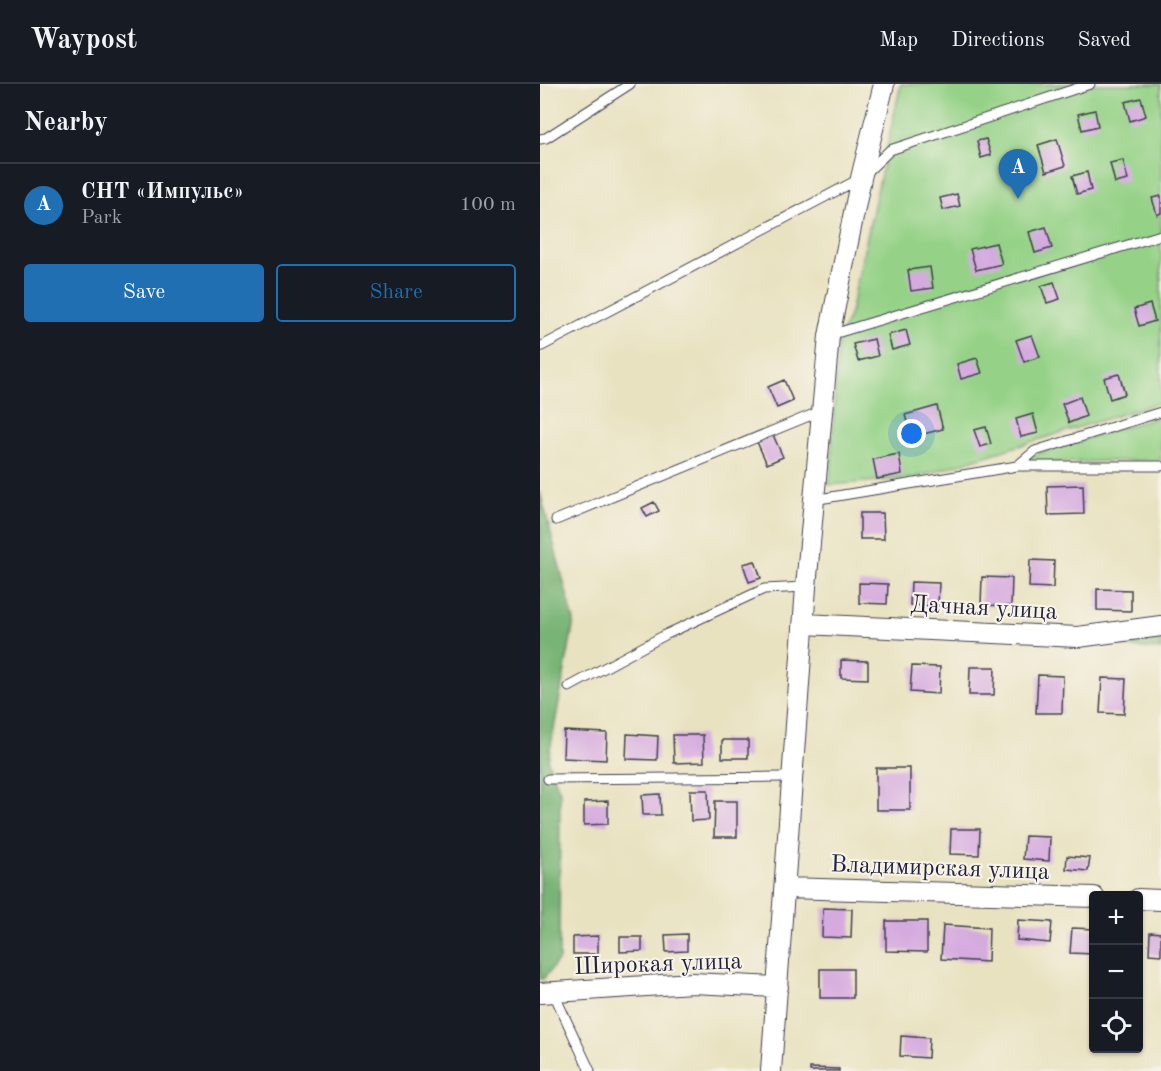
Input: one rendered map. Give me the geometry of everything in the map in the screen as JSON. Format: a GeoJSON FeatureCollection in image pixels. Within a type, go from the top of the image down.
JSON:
{"type":"FeatureCollection","features":[{"type":"Feature","properties":{"kind":"street"},"geometry":{"type":"LineString","coordinates":[[771,1071],[806,587],[828,336],[861,178],[884,84]]}},
{"type":"Feature","properties":{"kind":"street","name":"Дачная улица"},"geometry":{"type":"LineString","coordinates":[[804,624],[1078,637],[1161,626]]}},
{"type":"Feature","properties":{"kind":"street","name":"Владимирская улица"},"geometry":{"type":"LineString","coordinates":[[786,888],[1089,897]]}},
{"type":"Feature","properties":{"kind":"street"},"geometry":{"type":"LineString","coordinates":[[1143,899],[1161,900]]}},
{"type":"Feature","properties":{"kind":"street","name":"Широкая улица"},"geometry":{"type":"LineString","coordinates":[[546,993],[692,983],[778,987]]}},
{"type":"Feature","properties":{"kind":"lane"},"geometry":{"type":"LineString","coordinates":[[540,139],[546,138],[630,84]]}},
{"type":"Feature","properties":{"kind":"lane"},"geometry":{"type":"LineString","coordinates":[[540,347],[861,178],[890,150],[1090,84]]}},
{"type":"Feature","properties":{"kind":"lane"},"geometry":{"type":"LineString","coordinates":[[828,336],[1161,235]]}},
{"type":"Feature","properties":{"kind":"lane"},"geometry":{"type":"LineString","coordinates":[[556,520],[821,411]]}},
{"type":"Feature","properties":{"kind":"lane"},"geometry":{"type":"LineString","coordinates":[[1017,466],[1035,451],[1161,412]]}},
{"type":"Feature","properties":{"kind":"lane"},"geometry":{"type":"LineString","coordinates":[[813,500],[1017,466],[1161,466]]}},
{"type":"Feature","properties":{"kind":"lane"},"geometry":{"type":"LineString","coordinates":[[569,687],[667,634],[764,589],[806,587]]}},
{"type":"Feature","properties":{"kind":"lane"},"geometry":{"type":"LineString","coordinates":[[548,779],[792,777]]}},
{"type":"Feature","properties":{"kind":"lane"},"geometry":{"type":"LineString","coordinates":[[546,993],[591,1071]]}},
{"type":"Feature","properties":{"kind":"green space"},"geometry":{"type":"Polygon","coordinates":[[[901,84],[1161,84],[1161,402],[914,478],[830,485],[838,341],[850,314],[901,84]]]}},
{"type":"Feature","properties":{"kind":"green space"},"geometry":{"type":"Polygon","coordinates":[[[1161,416],[1161,460],[1024,463],[1036,454],[1161,416]]]}},
{"type":"Feature","properties":{"kind":"green space"},"geometry":{"type":"Polygon","coordinates":[[[540,492],[574,621],[548,761],[560,792],[559,960],[543,979],[540,979],[540,492]]]}},
{"type":"Feature","properties":{"kind":"green space"},"geometry":{"type":"Polygon","coordinates":[[[1161,639],[1161,650],[1119,646],[1161,639]]]}},
{"type":"Feature","properties":{"kind":"building"},"geometry":{"type":"Polygon","coordinates":[[[1141,98],[1146,116],[1130,121],[1125,102],[1141,98]]]}},
{"type":"Feature","properties":{"kind":"building"},"geometry":{"type":"Polygon","coordinates":[[[1095,110],[1098,126],[1082,130],[1078,114],[1095,110]]]}},
{"type":"Feature","properties":{"kind":"building"},"geometry":{"type":"Polygon","coordinates":[[[986,139],[991,155],[981,158],[977,141],[986,139]]]}},
{"type":"Feature","properties":{"kind":"building"},"geometry":{"type":"Polygon","coordinates":[[[1057,139],[1065,166],[1046,172],[1038,145],[1057,139]]]}},
{"type":"Feature","properties":{"kind":"building"},"geometry":{"type":"Polygon","coordinates":[[[1123,160],[1128,180],[1115,183],[1110,163],[1123,160]]]}},
{"type":"Feature","properties":{"kind":"building"},"geometry":{"type":"Polygon","coordinates":[[[1087,172],[1091,190],[1077,194],[1072,176],[1087,172]]]}},
{"type":"Feature","properties":{"kind":"building"},"geometry":{"type":"Polygon","coordinates":[[[957,194],[960,206],[943,210],[940,198],[957,194]]]}},
{"type":"Feature","properties":{"kind":"building"},"geometry":{"type":"Polygon","coordinates":[[[1161,196],[1161,213],[1157,215],[1152,198],[1161,196]]]}},
{"type":"Feature","properties":{"kind":"building"},"geometry":{"type":"Polygon","coordinates":[[[1046,227],[1052,248],[1035,253],[1029,232],[1046,227]]]}},
{"type":"Feature","properties":{"kind":"building"},"geometry":{"type":"Polygon","coordinates":[[[996,243],[1002,264],[976,270],[970,249],[996,243]]]}},
{"type":"Feature","properties":{"kind":"building"},"geometry":{"type":"Polygon","coordinates":[[[930,267],[933,288],[911,291],[908,270],[930,267]]]}},
{"type":"Feature","properties":{"kind":"building"},"geometry":{"type":"Polygon","coordinates":[[[1054,282],[1060,299],[1047,303],[1041,286],[1054,282]]]}},
{"type":"Feature","properties":{"kind":"building"},"geometry":{"type":"Polygon","coordinates":[[[1150,304],[1155,321],[1139,326],[1134,309],[1150,304]]]}},
{"type":"Feature","properties":{"kind":"building"},"geometry":{"type":"Polygon","coordinates":[[[906,330],[910,345],[892,350],[888,335],[906,330]]]}},
{"type":"Feature","properties":{"kind":"building"},"geometry":{"type":"Polygon","coordinates":[[[1032,335],[1040,357],[1024,362],[1016,340],[1032,335]]]}},
{"type":"Feature","properties":{"kind":"building"},"geometry":{"type":"Polygon","coordinates":[[[874,339],[878,356],[858,361],[853,344],[874,339]]]}},
{"type":"Feature","properties":{"kind":"building"},"geometry":{"type":"Polygon","coordinates":[[[977,358],[982,373],[961,379],[957,364],[977,358]]]}},
{"type":"Feature","properties":{"kind":"building"},"geometry":{"type":"Polygon","coordinates":[[[1119,374],[1125,394],[1110,399],[1104,378],[1119,374]]]}},
{"type":"Feature","properties":{"kind":"building"},"geometry":{"type":"Polygon","coordinates":[[[784,380],[793,401],[777,408],[768,387],[784,380]]]}},
{"type":"Feature","properties":{"kind":"building"},"geometry":{"type":"Polygon","coordinates":[[[1080,397],[1086,416],[1069,423],[1062,404],[1080,397]]]}},
{"type":"Feature","properties":{"kind":"building"},"geometry":{"type":"Polygon","coordinates":[[[937,406],[943,429],[911,437],[905,415],[937,406]]]}},
{"type":"Feature","properties":{"kind":"building"},"geometry":{"type":"Polygon","coordinates":[[[1033,414],[1038,433],[1021,437],[1016,419],[1033,414]]]}},
{"type":"Feature","properties":{"kind":"building"},"geometry":{"type":"Polygon","coordinates":[[[986,427],[991,444],[980,447],[974,430],[986,427]]]}},
{"type":"Feature","properties":{"kind":"building"},"geometry":{"type":"Polygon","coordinates":[[[773,435],[783,457],[767,464],[757,442],[773,435]]]}},
{"type":"Feature","properties":{"kind":"building"},"geometry":{"type":"Polygon","coordinates":[[[899,454],[902,474],[877,479],[873,459],[899,454]]]}},
{"type":"Feature","properties":{"kind":"building"},"geometry":{"type":"Polygon","coordinates":[[[1083,485],[1084,514],[1048,515],[1047,486],[1083,485]]]}},
{"type":"Feature","properties":{"kind":"building"},"geometry":{"type":"Polygon","coordinates":[[[654,502],[659,511],[647,517],[642,508],[654,502]]]}},
{"type":"Feature","properties":{"kind":"building"},"geometry":{"type":"Polygon","coordinates":[[[860,513],[883,513],[884,539],[860,539],[860,513]]]}},
{"type":"Feature","properties":{"kind":"building"},"geometry":{"type":"Polygon","coordinates":[[[1030,560],[1054,561],[1053,588],[1029,587],[1030,560]]]}},
{"type":"Feature","properties":{"kind":"building"},"geometry":{"type":"Polygon","coordinates":[[[755,561],[761,578],[749,582],[743,564],[755,561]]]}},
{"type":"Feature","properties":{"kind":"building"},"geometry":{"type":"Polygon","coordinates":[[[982,577],[1012,578],[1011,606],[981,605],[982,577]]]}},
{"type":"Feature","properties":{"kind":"building"},"geometry":{"type":"Polygon","coordinates":[[[911,582],[939,583],[938,606],[910,605],[911,582]]]}},
{"type":"Feature","properties":{"kind":"building"},"geometry":{"type":"Polygon","coordinates":[[[859,583],[888,584],[887,604],[859,603],[859,583]]]}},
{"type":"Feature","properties":{"kind":"building"},"geometry":{"type":"Polygon","coordinates":[[[1097,589],[1131,590],[1131,611],[1097,610],[1097,589]]]}},
{"type":"Feature","properties":{"kind":"building"},"geometry":{"type":"Polygon","coordinates":[[[841,660],[868,661],[868,679],[841,678],[841,660]]]}},
{"type":"Feature","properties":{"kind":"building"},"geometry":{"type":"Polygon","coordinates":[[[912,666],[940,667],[939,694],[910,692],[912,666]]]}},
{"type":"Feature","properties":{"kind":"building"},"geometry":{"type":"Polygon","coordinates":[[[970,667],[995,667],[994,695],[969,695],[970,667]]]}},
{"type":"Feature","properties":{"kind":"building"},"geometry":{"type":"Polygon","coordinates":[[[1038,675],[1063,676],[1062,713],[1036,713],[1038,675]]]}},
{"type":"Feature","properties":{"kind":"building"},"geometry":{"type":"Polygon","coordinates":[[[1102,678],[1126,679],[1124,714],[1100,713],[1102,678]]]}},
{"type":"Feature","properties":{"kind":"building"},"geometry":{"type":"Polygon","coordinates":[[[564,731],[607,733],[606,760],[563,758],[564,731]]]}},
{"type":"Feature","properties":{"kind":"building"},"geometry":{"type":"Polygon","coordinates":[[[627,734],[658,736],[657,760],[626,759],[627,734]]]}},
{"type":"Feature","properties":{"kind":"building"},"geometry":{"type":"Polygon","coordinates":[[[673,735],[703,735],[704,762],[674,763],[673,735]]]}},
{"type":"Feature","properties":{"kind":"building"},"geometry":{"type":"Polygon","coordinates":[[[722,740],[748,740],[748,758],[722,758],[722,740]]]}},
{"type":"Feature","properties":{"kind":"building"},"geometry":{"type":"Polygon","coordinates":[[[876,768],[910,768],[910,810],[876,810],[876,768]]]}},
{"type":"Feature","properties":{"kind":"building"},"geometry":{"type":"Polygon","coordinates":[[[690,790],[708,790],[709,820],[691,821],[690,790]]]}},
{"type":"Feature","properties":{"kind":"building"},"geometry":{"type":"Polygon","coordinates":[[[660,794],[661,815],[643,815],[642,795],[660,794]]]}},
{"type":"Feature","properties":{"kind":"building"},"geometry":{"type":"Polygon","coordinates":[[[608,801],[608,824],[584,825],[584,802],[608,801]]]}},
{"type":"Feature","properties":{"kind":"building"},"geometry":{"type":"Polygon","coordinates":[[[715,801],[737,801],[737,837],[714,837],[715,801]]]}},
{"type":"Feature","properties":{"kind":"building"},"geometry":{"type":"Polygon","coordinates":[[[951,829],[980,829],[979,855],[950,854],[951,829]]]}},
{"type":"Feature","properties":{"kind":"building"},"geometry":{"type":"Polygon","coordinates":[[[1025,836],[1050,837],[1049,861],[1023,859],[1025,836]]]}},
{"type":"Feature","properties":{"kind":"building"},"geometry":{"type":"Polygon","coordinates":[[[1067,856],[1090,858],[1088,871],[1066,869],[1067,856]]]}},
{"type":"Feature","properties":{"kind":"building"},"geometry":{"type":"Polygon","coordinates":[[[823,908],[852,909],[851,938],[822,937],[823,908]]]}},
{"type":"Feature","properties":{"kind":"building"},"geometry":{"type":"Polygon","coordinates":[[[1018,920],[1052,922],[1050,943],[1017,940],[1018,920]]]}},
{"type":"Feature","properties":{"kind":"building"},"geometry":{"type":"Polygon","coordinates":[[[886,921],[927,921],[927,952],[886,951],[886,921]]]}},
{"type":"Feature","properties":{"kind":"building"},"geometry":{"type":"Polygon","coordinates":[[[943,925],[989,928],[988,962],[941,959],[943,925]]]}},
{"type":"Feature","properties":{"kind":"building"},"geometry":{"type":"Polygon","coordinates":[[[1072,928],[1089,929],[1089,954],[1070,953],[1072,928]]]}},
{"type":"Feature","properties":{"kind":"building"},"geometry":{"type":"Polygon","coordinates":[[[1150,932],[1161,933],[1161,955],[1149,954],[1150,932]]]}},
{"type":"Feature","properties":{"kind":"building"},"geometry":{"type":"Polygon","coordinates":[[[687,934],[687,951],[666,952],[665,935],[687,934]]]}},
{"type":"Feature","properties":{"kind":"building"},"geometry":{"type":"Polygon","coordinates":[[[598,936],[598,954],[573,954],[573,937],[598,936]]]}},
{"type":"Feature","properties":{"kind":"building"},"geometry":{"type":"Polygon","coordinates":[[[620,937],[642,937],[642,951],[620,952],[620,937]]]}},
{"type":"Feature","properties":{"kind":"building"},"geometry":{"type":"Polygon","coordinates":[[[820,969],[853,969],[853,998],[820,998],[820,969]]]}},
{"type":"Feature","properties":{"kind":"building"},"geometry":{"type":"Polygon","coordinates":[[[901,1036],[929,1038],[928,1058],[900,1056],[901,1036]]]}},
{"type":"Feature","properties":{"kind":"building"},"geometry":{"type":"Polygon","coordinates":[[[810,1068],[839,1069],[839,1071],[810,1071],[810,1068]]]}},
{"type":"Feature","properties":{"kind":"place","name":"СНТ «Импульс»"},"geometry":{"type":"Point","coordinates":[1018,199]}}]}
